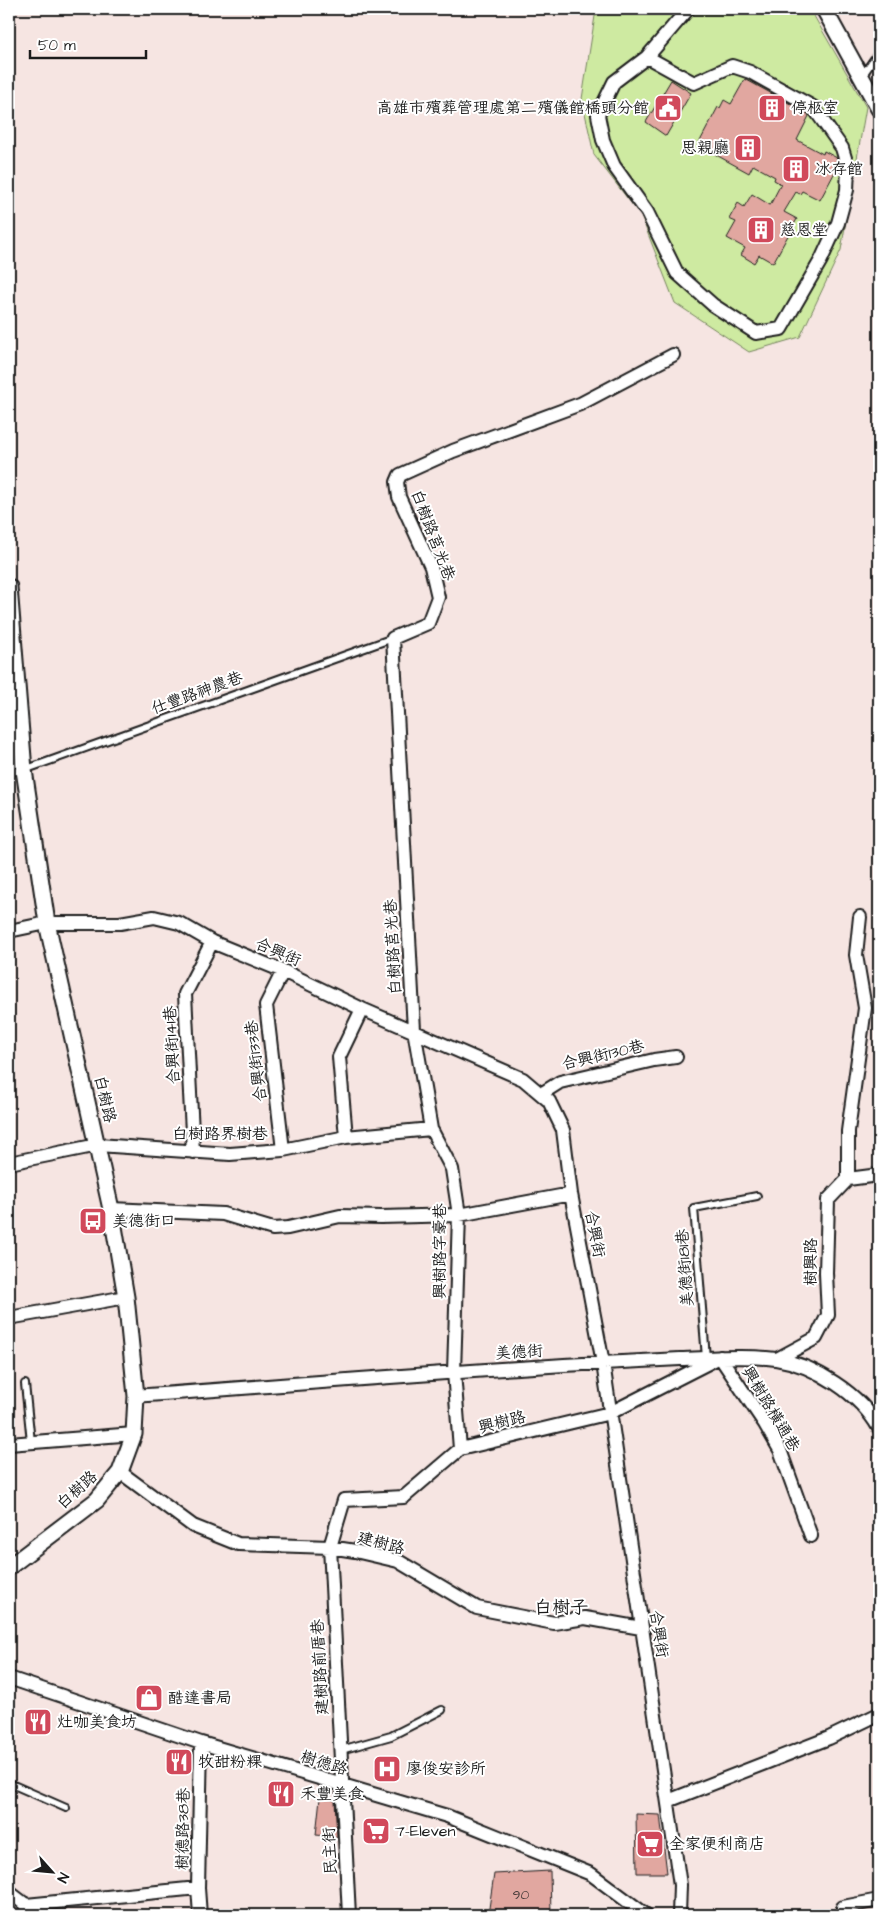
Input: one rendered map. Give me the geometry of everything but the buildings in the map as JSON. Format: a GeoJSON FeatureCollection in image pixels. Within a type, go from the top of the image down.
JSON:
{"type":"FeatureCollection","features":[{"type":"Feature","properties":{"kind":"street"},"geometry":{"type":"LineString","coordinates":[[647,57],[694,83],[732,66],[750,72],[813,107],[842,148],[848,168],[847,190],[838,223],[821,260],[781,329],[756,333],[712,305],[677,272],[647,212],[614,166],[603,140],[598,115],[614,82],[647,57],[688,9]]}},
{"type":"Feature","properties":{"kind":"street"},"geometry":{"type":"LineString","coordinates":[[824,9],[879,109]]}},
{"type":"Feature","properties":{"kind":"street","name":"白樹路莒光巷"},"geometry":{"type":"LineString","coordinates":[[414,1030],[393,638],[428,623],[438,597],[431,567],[399,497],[397,482],[400,475],[453,451],[580,404],[673,355]]}},
{"type":"Feature","properties":{"kind":"street","name":"白樹路"},"geometry":{"type":"LineString","coordinates":[[9,587],[24,770],[47,923],[111,1209],[126,1297],[136,1396],[134,1434],[120,1472],[97,1500],[9,1567]]}},
{"type":"Feature","properties":{"kind":"street","name":"合興街"},"geometry":{"type":"LineString","coordinates":[[9,931],[47,923],[120,923],[154,917],[180,923],[212,942],[283,971],[362,1009],[523,1079],[549,1101],[563,1130],[571,1194],[603,1363],[680,1885],[679,1915]]}},
{"type":"Feature","properties":{"kind":"street"},"geometry":{"type":"LineString","coordinates":[[860,917],[856,955],[865,1008],[848,1132],[848,1179],[879,1175]]}},
{"type":"Feature","properties":{"kind":"street","name":"合興街141巷"},"geometry":{"type":"LineString","coordinates":[[193,1152],[185,994],[212,942]]}},
{"type":"Feature","properties":{"kind":"street","name":"合興街133巷"},"geometry":{"type":"LineString","coordinates":[[283,971],[266,1005],[284,1150]]}},
{"type":"Feature","properties":{"kind":"street"},"geometry":{"type":"LineString","coordinates":[[346,1137],[338,1057],[362,1009]]}},
{"type":"Feature","properties":{"kind":"street","name":"興樹路字豪巷"},"geometry":{"type":"LineString","coordinates":[[414,1030],[431,1129],[452,1169],[459,1215],[454,1372],[460,1449]]}},
{"type":"Feature","properties":{"kind":"street","name":"合興街130巷"},"geometry":{"type":"LineString","coordinates":[[541,1094],[560,1082],[654,1060],[676,1057]]}},
{"type":"Feature","properties":{"kind":"street","name":"白樹路界樹巷"},"geometry":{"type":"LineString","coordinates":[[9,1163],[98,1145],[230,1154],[284,1150],[346,1137],[431,1129]]}},
{"type":"Feature","properties":{"kind":"street","name":"樹興路"},"geometry":{"type":"LineString","coordinates":[[777,1360],[816,1338],[828,1315],[826,1274],[828,1200],[848,1179]]}},
{"type":"Feature","properties":{"kind":"street"},"geometry":{"type":"LineString","coordinates":[[111,1209],[222,1214],[273,1229],[288,1228],[340,1216],[459,1215],[571,1194]]}},
{"type":"Feature","properties":{"kind":"street"},"geometry":{"type":"LineString","coordinates":[[9,1318],[126,1297]]}},
{"type":"Feature","properties":{"kind":"street","name":"美德街"},"geometry":{"type":"LineString","coordinates":[[136,1396],[454,1372],[720,1357],[777,1360],[802,1367],[834,1381],[873,1416],[879,1428]]}},
{"type":"Feature","properties":{"kind":"street","name":"興樹路"},"geometry":{"type":"LineString","coordinates":[[330,1547],[344,1500],[404,1496],[460,1449],[610,1413],[720,1357]]}},
{"type":"Feature","properties":{"kind":"street","name":"興樹路橫通巷"},"geometry":{"type":"LineString","coordinates":[[720,1357],[780,1450],[811,1536]]}},
{"type":"Feature","properties":{"kind":"street"},"geometry":{"type":"LineString","coordinates":[[9,1444],[134,1434]]}},
{"type":"Feature","properties":{"kind":"street","name":"建樹路"},"geometry":{"type":"LineString","coordinates":[[120,1472],[193,1526],[238,1544],[330,1547],[398,1561],[477,1608],[554,1623],[586,1618],[641,1628]]}},
{"type":"Feature","properties":{"kind":"street","name":"建樹路前厝巷"},"geometry":{"type":"LineString","coordinates":[[330,1547],[342,1786]]}},
{"type":"Feature","properties":{"kind":"street","name":"樹德路"},"geometry":{"type":"LineString","coordinates":[[9,1678],[201,1743],[447,1816],[591,1874],[646,1915]]}},
{"type":"Feature","properties":{"kind":"street"},"geometry":{"type":"LineString","coordinates":[[668,1801],[829,1738],[879,1714]]}},
{"type":"Feature","properties":{"kind":"street","name":"樹德路38巷"},"geometry":{"type":"LineString","coordinates":[[200,1915],[198,1888],[201,1743]]}},
{"type":"Feature","properties":{"kind":"street","name":"民主街"},"geometry":{"type":"LineString","coordinates":[[342,1786],[349,1915]]}},
{"type":"Feature","properties":{"kind":"street"},"geometry":{"type":"LineString","coordinates":[[9,1892],[25,1910],[198,1888]]}},
{"type":"Feature","properties":{"kind":"street"},"geometry":{"type":"LineString","coordinates":[[843,1907],[879,1900]]}},
{"type":"Feature","properties":{"kind":"lane"},"geometry":{"type":"LineString","coordinates":[[861,77],[879,52]]}},
{"type":"Feature","properties":{"kind":"lane","name":"仕豐路神農巷"},"geometry":{"type":"LineString","coordinates":[[9,772],[24,770],[393,638]]}},
{"type":"Feature","properties":{"kind":"lane","name":"美德街181巷"},"geometry":{"type":"LineString","coordinates":[[706,1358],[694,1208],[757,1196]]}},
{"type":"Feature","properties":{"kind":"lane"},"geometry":{"type":"LineString","coordinates":[[25,1384],[31,1442]]}},
{"type":"Feature","properties":{"kind":"lane"},"geometry":{"type":"LineString","coordinates":[[340,1750],[391,1736],[442,1710]]}},
{"type":"Feature","properties":{"kind":"lane"},"geometry":{"type":"LineString","coordinates":[[9,1783],[66,1808]]}},
{"type":"Feature","properties":{"kind":"green space"},"geometry":{"type":"Polygon","coordinates":[[[604,9],[658,9],[664,12],[667,9],[810,9],[866,107],[841,250],[800,337],[749,352],[675,303],[641,216],[594,155],[582,99],[595,16],[604,9]]]}},
{"type":"Feature","properties":{"kind":"place","name":"高雄市殯葬管理處第二殯儀館橋頭分館"},"geometry":{"type":"Point","coordinates":[668,108]}},
{"type":"Feature","properties":{"kind":"place","name":"停柩室"},"geometry":{"type":"Point","coordinates":[772,108]}},
{"type":"Feature","properties":{"kind":"place","name":"思親廳"},"geometry":{"type":"Point","coordinates":[748,148]}},
{"type":"Feature","properties":{"kind":"place","name":"冰存館"},"geometry":{"type":"Point","coordinates":[796,169]}},
{"type":"Feature","properties":{"kind":"place","name":"慈恩堂"},"geometry":{"type":"Point","coordinates":[761,230]}},
{"type":"Feature","properties":{"kind":"place","name":"美德街口"},"geometry":{"type":"Point","coordinates":[93,1221]}},
{"type":"Feature","properties":{"kind":"place","name":"酷達書局"},"geometry":{"type":"Point","coordinates":[149,1698]}},
{"type":"Feature","properties":{"kind":"place","name":"灶咖美食坊"},"geometry":{"type":"Point","coordinates":[38,1722]}},
{"type":"Feature","properties":{"kind":"place","name":"牧甜粉粿"},"geometry":{"type":"Point","coordinates":[179,1762]}},
{"type":"Feature","properties":{"kind":"place","name":"廖俊安診所"},"geometry":{"type":"Point","coordinates":[387,1769]}},
{"type":"Feature","properties":{"kind":"place","name":"禾豐美食"},"geometry":{"type":"Point","coordinates":[281,1794]}},
{"type":"Feature","properties":{"kind":"place","name":"7-Eleven"},"geometry":{"type":"Point","coordinates":[376,1831]}},
{"type":"Feature","properties":{"kind":"place","name":"全家便利商店"},"geometry":{"type":"Point","coordinates":[650,1844]}},
{"type":"Feature","properties":{"kind":"district","name":"白樹子"},"geometry":{"type":"Point","coordinates":[561,1607]}}]}
